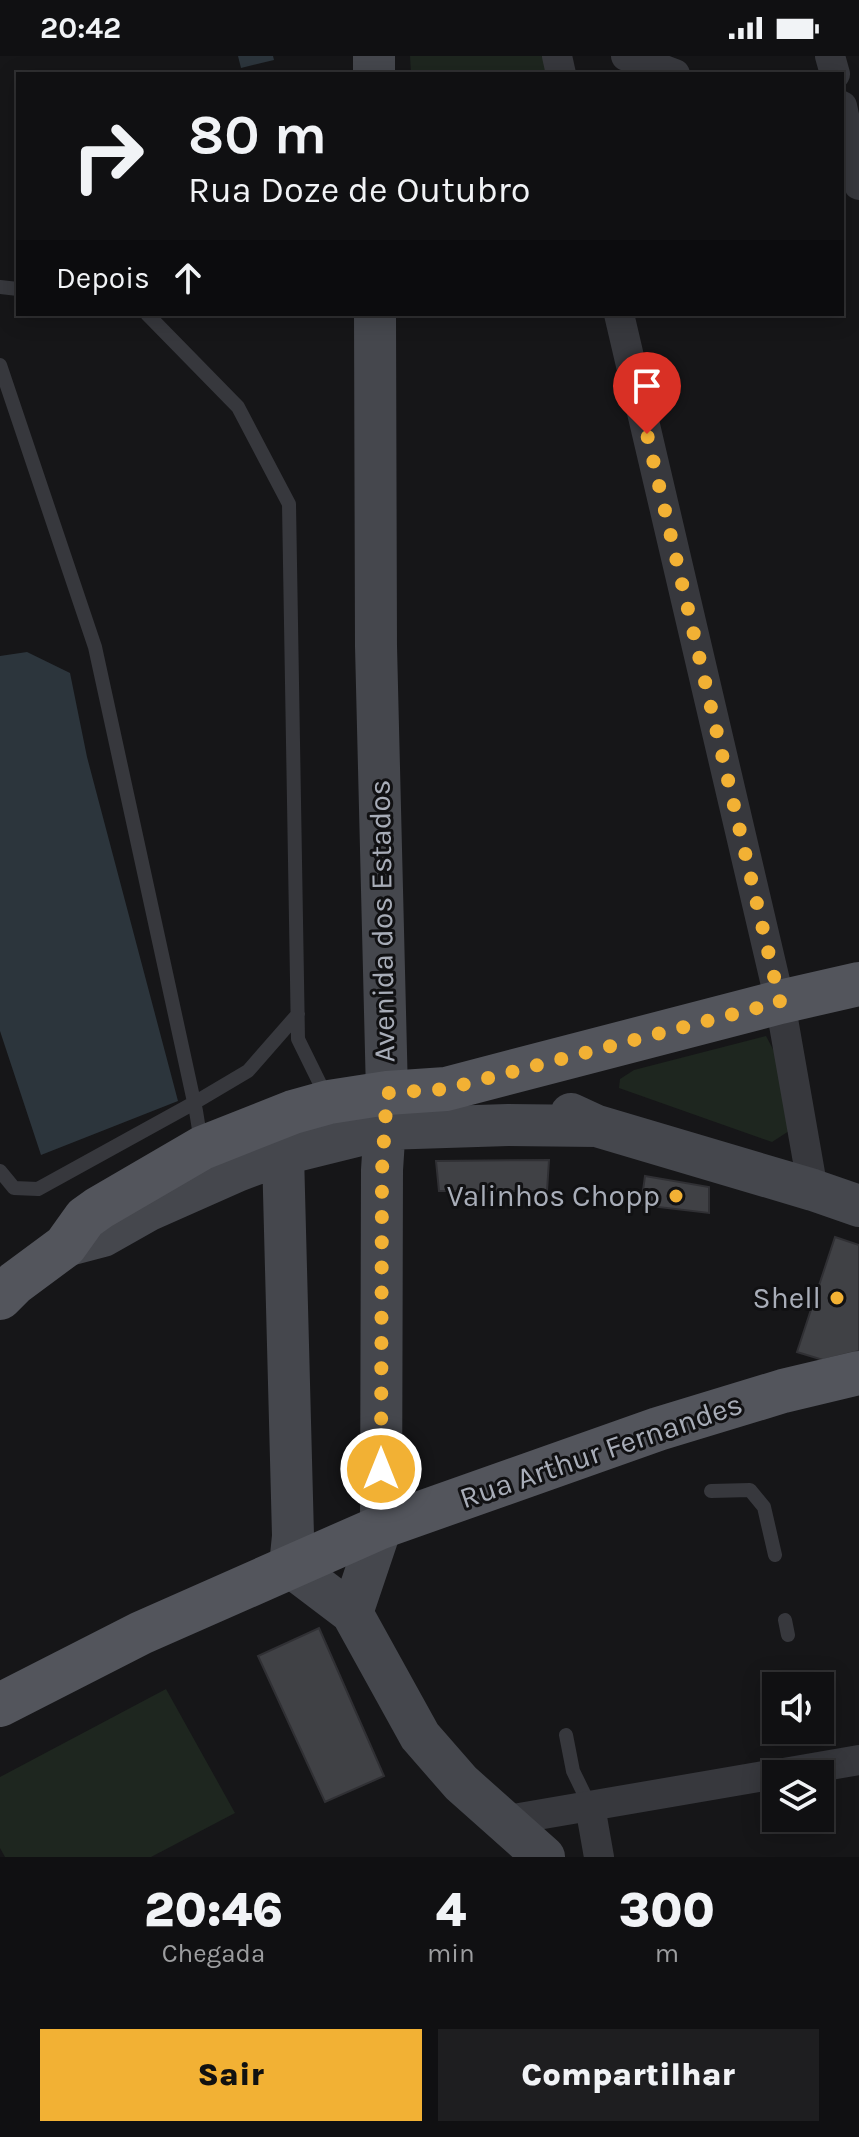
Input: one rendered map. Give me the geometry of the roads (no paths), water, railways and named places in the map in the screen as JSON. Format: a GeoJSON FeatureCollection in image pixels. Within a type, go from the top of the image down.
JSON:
{"type":"FeatureCollection","features":[{"type":"Feature","properties":{"kind":"main road","name":"Avenida dos Estados"},"geometry":{"type":"LineString","coordinates":[[352,1613],[381,1527],[385,1111],[376,646],[375,316]]}},
{"type":"Feature","properties":{"kind":"main road"},"geometry":{"type":"LineString","coordinates":[[65,1246],[103,1236],[149,1210],[237,1171],[446,1089],[859,984]]}},
{"type":"Feature","properties":{"kind":"main road"},"geometry":{"type":"LineString","coordinates":[[446,1089],[514,1096],[569,1113],[597,1126],[859,1206]]}},
{"type":"Feature","properties":{"kind":"main road"},"geometry":{"type":"LineString","coordinates":[[0,1298],[65,1246],[85,1218],[99,1208],[202,1148],[293,1112],[329,1102],[508,1125],[597,1126]]}},
{"type":"Feature","properties":{"kind":"main road"},"geometry":{"type":"LineString","coordinates":[[283,1154],[293,1536],[290,1566],[352,1613],[420,1736],[461,1783],[544,1857]]}},
{"type":"Feature","properties":{"kind":"main road","name":"Rua Arthur Fernandes"},"geometry":{"type":"LineString","coordinates":[[0,1705],[141,1633],[381,1527],[658,1429],[783,1391],[859,1373]]}},
{"type":"Feature","properties":{"kind":"street"},"geometry":{"type":"LineString","coordinates":[[626,56],[670,72]]}},
{"type":"Feature","properties":{"kind":"street"},"geometry":{"type":"LineString","coordinates":[[859,95],[846,120],[859,185]]}},
{"type":"Feature","properties":{"kind":"street"},"geometry":{"type":"LineString","coordinates":[[619,316],[780,1002],[813,1190]]}},
{"type":"Feature","properties":{"kind":"street"},"geometry":{"type":"LineString","coordinates":[[834,1764],[859,1760]]}},
{"type":"Feature","properties":{"kind":"street"},"geometry":{"type":"LineString","coordinates":[[502,1821],[762,1777]]}},
{"type":"Feature","properties":{"kind":"street"},"geometry":{"type":"LineString","coordinates":[[590,1806],[599,1857]]}},
{"type":"Feature","properties":{"kind":"lane"},"geometry":{"type":"LineString","coordinates":[[149,316],[238,407],[289,504],[298,1039],[329,1102]]}},
{"type":"Feature","properties":{"kind":"lane"},"geometry":{"type":"LineString","coordinates":[[0,365],[95,647],[202,1148]]}},
{"type":"Feature","properties":{"kind":"lane"},"geometry":{"type":"LineString","coordinates":[[0,1171],[14,1188],[38,1189],[248,1071],[298,1014]]}},
{"type":"Feature","properties":{"kind":"lane"},"geometry":{"type":"LineString","coordinates":[[711,1491],[750,1490],[764,1507],[775,1555]]}},
{"type":"Feature","properties":{"kind":"lane"},"geometry":{"type":"LineString","coordinates":[[785,1620],[788,1635]]}},
{"type":"Feature","properties":{"kind":"lane"},"geometry":{"type":"LineString","coordinates":[[566,1735],[573,1771],[590,1806]]}},
{"type":"Feature","properties":{"kind":"place","name":"Valinhos Chopp"},"geometry":{"type":"Point","coordinates":[676,1196]}},
{"type":"Feature","properties":{"kind":"place","name":"Shell"},"geometry":{"type":"Point","coordinates":[837,1298]}}]}
